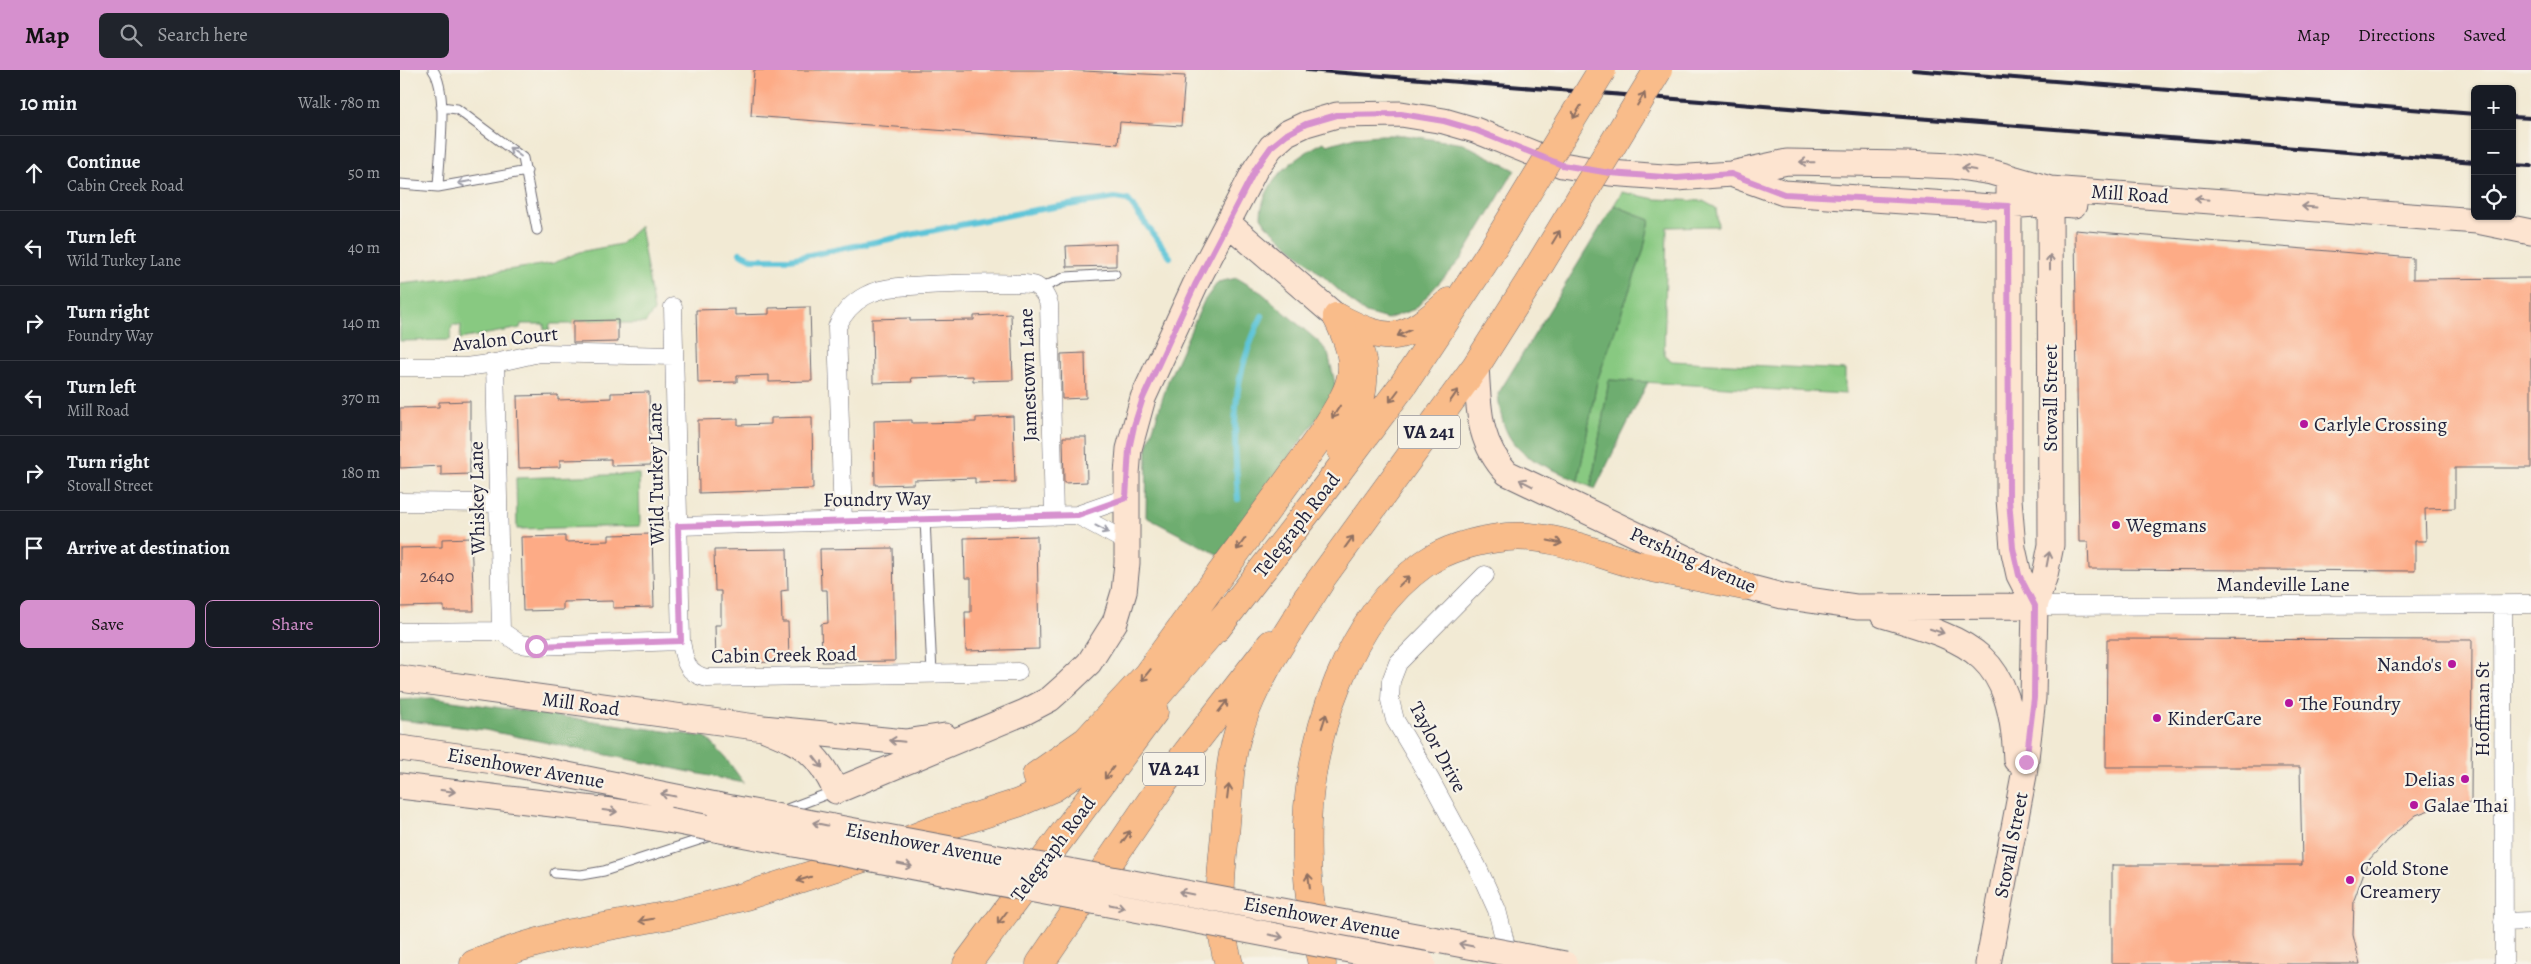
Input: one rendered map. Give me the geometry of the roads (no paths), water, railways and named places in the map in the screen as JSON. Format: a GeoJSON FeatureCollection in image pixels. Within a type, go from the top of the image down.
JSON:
{"type":"FeatureCollection","features":[{"type":"Feature","properties":{"kind":"main road","name":"Telegraph Road"},"geometry":{"type":"LineString","coordinates":[[967,964],[1232,608],[1315,502],[1402,385],[1471,283],[1602,70]]}},
{"type":"Feature","properties":{"kind":"main road","name":"VA 241"},"geometry":{"type":"LineString","coordinates":[[1040,964],[1164,782],[1320,582],[1476,366],[1658,70]]}},
{"type":"Feature","properties":{"kind":"main road"},"geometry":{"type":"LineString","coordinates":[[1337,317],[1371,334],[1388,337],[1400,336],[1430,319],[1471,283]]}},
{"type":"Feature","properties":{"kind":"main road"},"geometry":{"type":"LineString","coordinates":[[1315,502],[1356,415],[1363,386],[1364,371],[1359,348],[1337,317]]}},
{"type":"Feature","properties":{"kind":"main road"},"geometry":{"type":"LineString","coordinates":[[474,964],[518,948],[566,934],[675,914],[746,896],[862,859],[931,830],[979,804],[1017,788],[1086,741],[1147,675],[1322,434],[1341,403],[1349,386],[1352,355],[1337,317]]}},
{"type":"Feature","properties":{"kind":"main road"},"geometry":{"type":"LineString","coordinates":[[1322,964],[1316,938],[1307,865],[1307,824],[1315,756],[1335,691],[1352,653],[1387,598],[1408,577],[1425,564],[1465,546],[1508,537],[1534,538],[1559,542],[1629,562],[1744,586]]}},
{"type":"Feature","properties":{"kind":"main road"},"geometry":{"type":"LineString","coordinates":[[1229,964],[1221,912],[1220,884],[1232,758],[1240,724],[1255,689],[1320,582]]}},
{"type":"Feature","properties":{"kind":"main road"},"geometry":{"type":"LineString","coordinates":[[931,830],[1018,804],[1053,788],[1085,766],[1117,738],[1152,701],[1232,608]]}},
{"type":"Feature","properties":{"kind":"main road"},"geometry":{"type":"LineString","coordinates":[[1225,840],[1231,895],[1248,964]]}},
{"type":"Feature","properties":{"kind":"street","name":"Mill Road"},"geometry":{"type":"LineString","coordinates":[[763,728],[802,745],[828,775],[836,791],[980,731],[1050,699],[1089,663],[1115,622],[1124,592],[1129,449],[1143,398],[1195,285],[1229,224],[1256,168],[1271,147],[1287,134],[1306,124],[1337,115],[1401,114],[1444,121],[1475,130],[1562,165],[1610,173],[1677,178],[1731,174],[1787,162],[1953,166],[2010,176],[2050,196],[2459,235],[2500,241],[2531,249]]}},
{"type":"Feature","properties":{"kind":"street","name":"Mill Road"},"geometry":{"type":"LineString","coordinates":[[1731,174],[1784,194],[2008,206],[2050,196],[2458,219],[2531,232]]}},
{"type":"Feature","properties":{"kind":"street","name":"Stovall Street"},"geometry":{"type":"LineString","coordinates":[[2010,176],[2008,206],[2009,499],[2013,548],[2019,575],[2035,606]]}},
{"type":"Feature","properties":{"kind":"street","name":"Stovall Street"},"geometry":{"type":"LineString","coordinates":[[1988,964],[2024,775],[2034,698],[2035,606],[2045,575],[2051,546],[2050,196]]}},
{"type":"Feature","properties":{"kind":"street"},"geometry":{"type":"LineString","coordinates":[[1229,224],[1337,317]]}},
{"type":"Feature","properties":{"kind":"street","name":"Jamestown Lane"},"geometry":{"type":"LineString","coordinates":[[843,522],[837,327],[851,305],[875,292],[896,287],[1024,284],[1035,286],[1045,293],[1049,304],[1054,516]]}},
{"type":"Feature","properties":{"kind":"street","name":"Wild Turkey Lane"},"geometry":{"type":"LineString","coordinates":[[673,307],[681,641]]}},
{"type":"Feature","properties":{"kind":"street","name":"Avalon Court"},"geometry":{"type":"LineString","coordinates":[[400,367],[466,366],[495,363],[539,353],[674,356]]}},
{"type":"Feature","properties":{"kind":"street","name":"Whiskey Lane"},"geometry":{"type":"LineString","coordinates":[[495,363],[501,631]]}},
{"type":"Feature","properties":{"kind":"street","name":"Pershing Avenue"},"geometry":{"type":"LineString","coordinates":[[1476,366],[1480,422],[1486,444],[1495,461],[1507,473],[1744,586],[1782,596],[1856,607],[2035,606]]}},
{"type":"Feature","properties":{"kind":"street","name":"Foundry Way"},"geometry":{"type":"LineString","coordinates":[[678,526],[1078,515],[1126,498]]}},
{"type":"Feature","properties":{"kind":"street"},"geometry":{"type":"LineString","coordinates":[[400,502],[498,503]]}},
{"type":"Feature","properties":{"kind":"street"},"geometry":{"type":"LineString","coordinates":[[1078,515],[1127,542]]}},
{"type":"Feature","properties":{"kind":"street","name":"Taylor Drive"},"geometry":{"type":"LineString","coordinates":[[1485,575],[1398,663],[1391,681],[1390,700],[1395,720],[1464,840],[1497,910],[1510,964]]}},
{"type":"Feature","properties":{"kind":"street","name":"Mandeville Lane"},"geometry":{"type":"LineString","coordinates":[[2035,606],[2531,604]]}},
{"type":"Feature","properties":{"kind":"street","name":"Hoffman St"},"geometry":{"type":"LineString","coordinates":[[2503,605],[2504,964]]}},
{"type":"Feature","properties":{"kind":"street"},"geometry":{"type":"LineString","coordinates":[[1856,607],[1955,638],[1970,647],[1991,669],[2001,684],[2011,713],[2017,809]]}},
{"type":"Feature","properties":{"kind":"street"},"geometry":{"type":"LineString","coordinates":[[400,632],[501,631],[520,644],[536,646],[681,641]]}},
{"type":"Feature","properties":{"kind":"street","name":"Cabin Creek Road"},"geometry":{"type":"LineString","coordinates":[[681,641],[687,668],[694,674],[707,678],[1018,672]]}},
{"type":"Feature","properties":{"kind":"street","name":"Mill Road"},"geometry":{"type":"LineString","coordinates":[[400,678],[763,728],[905,742],[980,731]]}},
{"type":"Feature","properties":{"kind":"street","name":"Eisenhower Avenue"},"geometry":{"type":"LineString","coordinates":[[400,748],[508,763],[1565,964]]}},
{"type":"Feature","properties":{"kind":"street","name":"Eisenhower Avenue"},"geometry":{"type":"LineString","coordinates":[[400,786],[619,812],[668,820],[1423,964]]}},
{"type":"Feature","properties":{"kind":"street"},"geometry":{"type":"LineString","coordinates":[[2504,922],[2531,922]]}},
{"type":"Feature","properties":{"kind":"lane"},"geometry":{"type":"LineString","coordinates":[[433,70],[437,75],[442,96],[438,186]]}},
{"type":"Feature","properties":{"kind":"lane"},"geometry":{"type":"LineString","coordinates":[[441,107],[457,108],[522,158],[527,171],[537,230]]}},
{"type":"Feature","properties":{"kind":"lane"},"geometry":{"type":"LineString","coordinates":[[400,184],[438,186],[527,171]]}},
{"type":"Feature","properties":{"kind":"lane"},"geometry":{"type":"LineString","coordinates":[[1039,289],[1066,277],[1116,274]]}},
{"type":"Feature","properties":{"kind":"lane"},"geometry":{"type":"LineString","coordinates":[[925,520],[932,674]]}},
{"type":"Feature","properties":{"kind":"lane"},"geometry":{"type":"LineString","coordinates":[[554,872],[581,875],[604,872],[836,791]]}},
{"type":"Feature","properties":{"kind":"waterway"},"geometry":{"type":"LineString","coordinates":[[740,253],[752,259],[790,259],[1035,210],[1115,198],[1128,200],[1170,257]]}},
{"type":"Feature","properties":{"kind":"waterway"},"geometry":{"type":"LineString","coordinates":[[1238,499],[1235,449],[1236,406],[1244,363],[1251,340],[1262,316]]}},
{"type":"Feature","properties":{"kind":"railway"},"geometry":{"type":"LineString","coordinates":[[1307,70],[2471,162]]}},
{"type":"Feature","properties":{"kind":"railway"},"geometry":{"type":"LineString","coordinates":[[1913,70],[2471,114]]}},
{"type":"Feature","properties":{"kind":"railway"},"geometry":{"type":"LineString","coordinates":[[2516,117],[2531,118]]}},
{"type":"Feature","properties":{"kind":"railway"},"geometry":{"type":"LineString","coordinates":[[2516,165],[2531,166]]}},
{"type":"Feature","properties":{"kind":"place","name":"Carlyle Crossing"},"geometry":{"type":"Point","coordinates":[2304,424]}},
{"type":"Feature","properties":{"kind":"place","name":"Wegmans"},"geometry":{"type":"Point","coordinates":[2116,525]}},
{"type":"Feature","properties":{"kind":"place","name":"Nando's"},"geometry":{"type":"Point","coordinates":[2452,664]}},
{"type":"Feature","properties":{"kind":"place","name":"The Foundry"},"geometry":{"type":"Point","coordinates":[2289,703]}},
{"type":"Feature","properties":{"kind":"place","name":"KinderCare"},"geometry":{"type":"Point","coordinates":[2157,718]}},
{"type":"Feature","properties":{"kind":"place","name":"Delias"},"geometry":{"type":"Point","coordinates":[2465,779]}},
{"type":"Feature","properties":{"kind":"place","name":"Galae Thai"},"geometry":{"type":"Point","coordinates":[2414,805]}},
{"type":"Feature","properties":{"kind":"place","name":"Cold Stone Creamery"},"geometry":{"type":"Point","coordinates":[2350,880]}}]}
